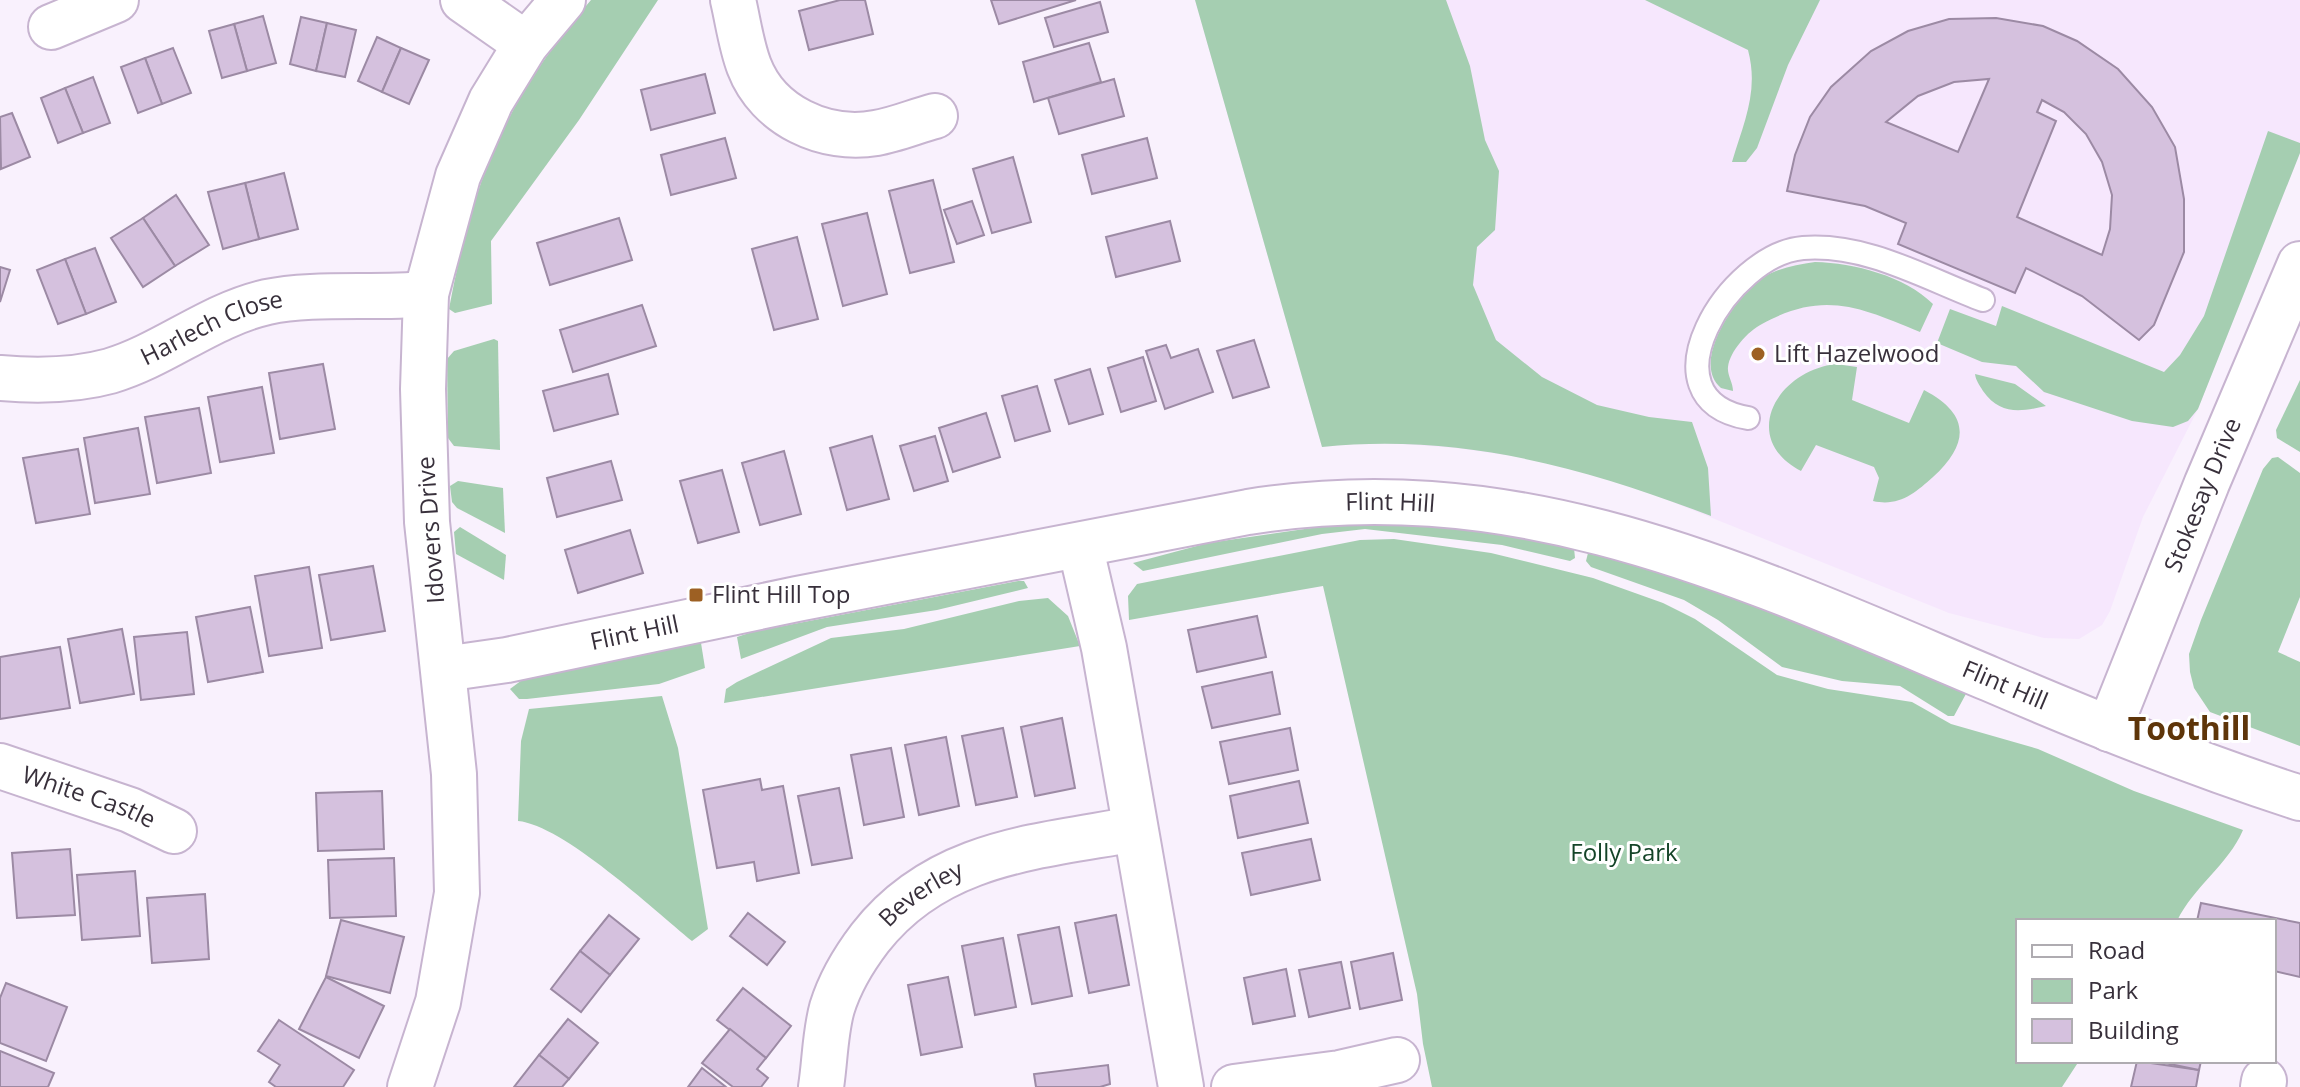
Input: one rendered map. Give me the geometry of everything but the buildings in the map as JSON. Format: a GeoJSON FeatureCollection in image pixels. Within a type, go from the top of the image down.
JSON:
{"type":"FeatureCollection","features":[{"type":"Feature","properties":{"kind":"street"},"geometry":{"type":"LineString","coordinates":[[51,27],[116,0]]}},
{"type":"Feature","properties":{"kind":"street"},"geometry":{"type":"LineString","coordinates":[[463,0],[526,44]]}},
{"type":"Feature","properties":{"kind":"street","name":"Idovers Drive"},"geometry":{"type":"LineString","coordinates":[[410,1087],[438,1002],[457,893],[454,774],[427,522],[423,389],[426,294],[458,176],[491,101],[526,44],[563,0]]}},
{"type":"Feature","properties":{"kind":"street"},"geometry":{"type":"LineString","coordinates":[[733,0],[749,66],[757,81],[783,111],[799,121],[843,134],[875,133],[935,116]]}},
{"type":"Feature","properties":{"kind":"street","name":"Stokesay Drive"},"geometry":{"type":"LineString","coordinates":[[2109,729],[2207,483],[2300,264]]}},
{"type":"Feature","properties":{"kind":"street","name":"Harlech Close"},"geometry":{"type":"LineString","coordinates":[[0,378],[45,380],[112,370],[228,314],[267,302],[426,294]]}},
{"type":"Feature","properties":{"kind":"street","name":"Flint Hill"},"geometry":{"type":"LineString","coordinates":[[444,669],[507,660],[797,599],[1310,502],[1354,500],[1453,504],[1544,517],[1633,539],[1740,576],[2109,729],[2300,798]]}},
{"type":"Feature","properties":{"kind":"street"},"geometry":{"type":"LineString","coordinates":[[1080,545],[1104,648],[1181,1087]]}},
{"type":"Feature","properties":{"kind":"street","name":"White Castle"},"geometry":{"type":"LineString","coordinates":[[0,766],[130,810],[174,831]]}},
{"type":"Feature","properties":{"kind":"street","name":"Beverley"},"geometry":{"type":"LineString","coordinates":[[821,1087],[832,1008],[851,964],[879,926],[922,887],[949,873],[1018,850],[1135,829]]}},
{"type":"Feature","properties":{"kind":"street"},"geometry":{"type":"LineString","coordinates":[[1234,1087],[1340,1073],[1397,1060]]}},
{"type":"Feature","properties":{"kind":"lane"},"geometry":{"type":"LineString","coordinates":[[1748,418],[1722,409],[1713,402],[1700,382],[1697,357],[1706,330],[1722,302],[1745,275],[1775,255],[1818,248],[1858,253],[1983,300]]}},
{"type":"Feature","properties":{"kind":"shaded area","name":"Lift Hazelwood"},"geometry":{"type":"Polygon","coordinates":[[[1195,0],[2300,0],[2300,153],[2198,409],[2143,517],[2110,611],[2102,625],[2079,639],[2044,638],[1949,613],[1645,491],[1542,460],[1456,448],[1373,442],[1322,447],[1195,0]]]}},
{"type":"Feature","properties":{"kind":"green space"},"geometry":{"type":"Polygon","coordinates":[[[591,0],[658,0],[579,120],[491,241],[492,304],[455,313],[449,309],[458,263],[469,220],[496,144],[535,73],[591,0]]]}},
{"type":"Feature","properties":{"kind":"green space"},"geometry":{"type":"Polygon","coordinates":[[[1195,0],[1446,0],[1470,66],[1485,140],[1499,171],[1495,230],[1477,247],[1473,285],[1496,340],[1542,377],[1597,405],[1649,417],[1692,422],[1708,468],[1711,516],[1616,483],[1520,458],[1423,445],[1322,447],[1195,0]]]}},
{"type":"Feature","properties":{"kind":"green space"},"geometry":{"type":"Polygon","coordinates":[[[1645,0],[1820,0],[1788,65],[1757,148],[1746,162],[1732,162],[1751,93],[1748,50],[1645,0]]]}},
{"type":"Feature","properties":{"kind":"green space"},"geometry":{"type":"Polygon","coordinates":[[[2268,131],[2300,143],[2300,153],[2198,409],[2188,421],[2173,427],[2132,421],[2044,392],[2016,366],[1982,362],[1937,343],[1950,309],[1996,326],[2002,306],[2164,372],[2180,355],[2204,316],[2268,131]]]}},
{"type":"Feature","properties":{"kind":"green space"},"geometry":{"type":"Polygon","coordinates":[[[1815,262],[1862,268],[1894,279],[1921,294],[1933,304],[1920,332],[1860,310],[1823,305],[1804,307],[1762,324],[1746,336],[1736,348],[1728,367],[1733,391],[1721,388],[1713,377],[1713,347],[1740,299],[1768,275],[1787,267],[1815,262]]]}},
{"type":"Feature","properties":{"kind":"green space"},"geometry":{"type":"Polygon","coordinates":[[[494,339],[498,341],[500,450],[454,446],[448,438],[447,359],[454,351],[494,339]]]}},
{"type":"Feature","properties":{"kind":"green space"},"geometry":{"type":"Polygon","coordinates":[[[1836,364],[1857,367],[1852,400],[1909,423],[1924,390],[1939,399],[1957,419],[1959,441],[1954,452],[1933,477],[1906,497],[1891,502],[1873,501],[1879,478],[1874,467],[1816,445],[1801,471],[1782,458],[1772,442],[1769,425],[1773,408],[1782,392],[1796,379],[1815,369],[1836,364]]]}},
{"type":"Feature","properties":{"kind":"green space"},"geometry":{"type":"Polygon","coordinates":[[[1975,374],[2015,384],[2046,406],[2028,410],[2004,408],[1983,391],[1975,374]]]}},
{"type":"Feature","properties":{"kind":"green space"},"geometry":{"type":"Polygon","coordinates":[[[2300,380],[2300,452],[2277,438],[2276,430],[2300,380]]]}},
{"type":"Feature","properties":{"kind":"green space"},"geometry":{"type":"Polygon","coordinates":[[[2278,457],[2300,473],[2300,597],[2278,652],[2300,662],[2300,746],[2210,712],[2194,688],[2190,672],[2189,654],[2201,620],[2263,469],[2272,458],[2278,457]]]}},
{"type":"Feature","properties":{"kind":"green space"},"geometry":{"type":"Polygon","coordinates":[[[458,481],[503,488],[505,533],[457,508],[452,502],[450,486],[458,481]]]}},
{"type":"Feature","properties":{"kind":"green space"},"geometry":{"type":"Polygon","coordinates":[[[1353,522],[1458,523],[1574,548],[1575,558],[1570,561],[1502,545],[1365,529],[1322,534],[1143,571],[1133,563],[1208,543],[1353,522]]]}},
{"type":"Feature","properties":{"kind":"green space"},"geometry":{"type":"Polygon","coordinates":[[[460,527],[506,555],[504,580],[456,554],[454,532],[460,527]]]}},
{"type":"Feature","properties":{"kind":"green space","name":"Folly Park"},"geometry":{"type":"Polygon","coordinates":[[[1394,539],[1491,553],[1593,578],[1663,603],[1695,619],[1777,675],[1828,689],[1912,702],[1951,724],[2038,749],[2134,791],[2243,830],[2229,854],[2192,897],[2178,919],[2016,919],[2016,1063],[2078,1063],[2062,1087],[1432,1087],[1417,994],[1323,586],[1129,620],[1128,596],[1137,584],[1360,540],[1394,539]]]}},
{"type":"Feature","properties":{"kind":"green space"},"geometry":{"type":"Polygon","coordinates":[[[1590,545],[1763,608],[1967,692],[1954,716],[1948,716],[1900,686],[1842,681],[1782,667],[1718,620],[1684,600],[1591,567],[1586,561],[1590,545]]]}},
{"type":"Feature","properties":{"kind":"green space"},"geometry":{"type":"Polygon","coordinates":[[[1024,581],[1028,588],[937,610],[827,627],[741,659],[737,637],[752,632],[1024,581]]]}},
{"type":"Feature","properties":{"kind":"green space"},"geometry":{"type":"Polygon","coordinates":[[[1048,598],[1068,616],[1080,646],[724,703],[726,689],[737,682],[831,638],[904,629],[1019,601],[1048,598]]]}},
{"type":"Feature","properties":{"kind":"green space"},"geometry":{"type":"Polygon","coordinates":[[[701,643],[705,668],[659,684],[527,699],[519,699],[510,689],[522,680],[545,674],[701,643]]]}},
{"type":"Feature","properties":{"kind":"green space"},"geometry":{"type":"Polygon","coordinates":[[[662,696],[678,748],[708,929],[692,941],[583,853],[537,826],[518,821],[521,741],[529,709],[662,696]]]}},
{"type":"Feature","properties":{"kind":"place","name":"Lift Hazelwood"},"geometry":{"type":"Point","coordinates":[1758,354]}},
{"type":"Feature","properties":{"kind":"place","name":"Flint Hill Top"},"geometry":{"type":"Point","coordinates":[696,595]}},
{"type":"Feature","properties":{"kind":"district","name":"Toothill"},"geometry":{"type":"Point","coordinates":[2189,729]}}]}
